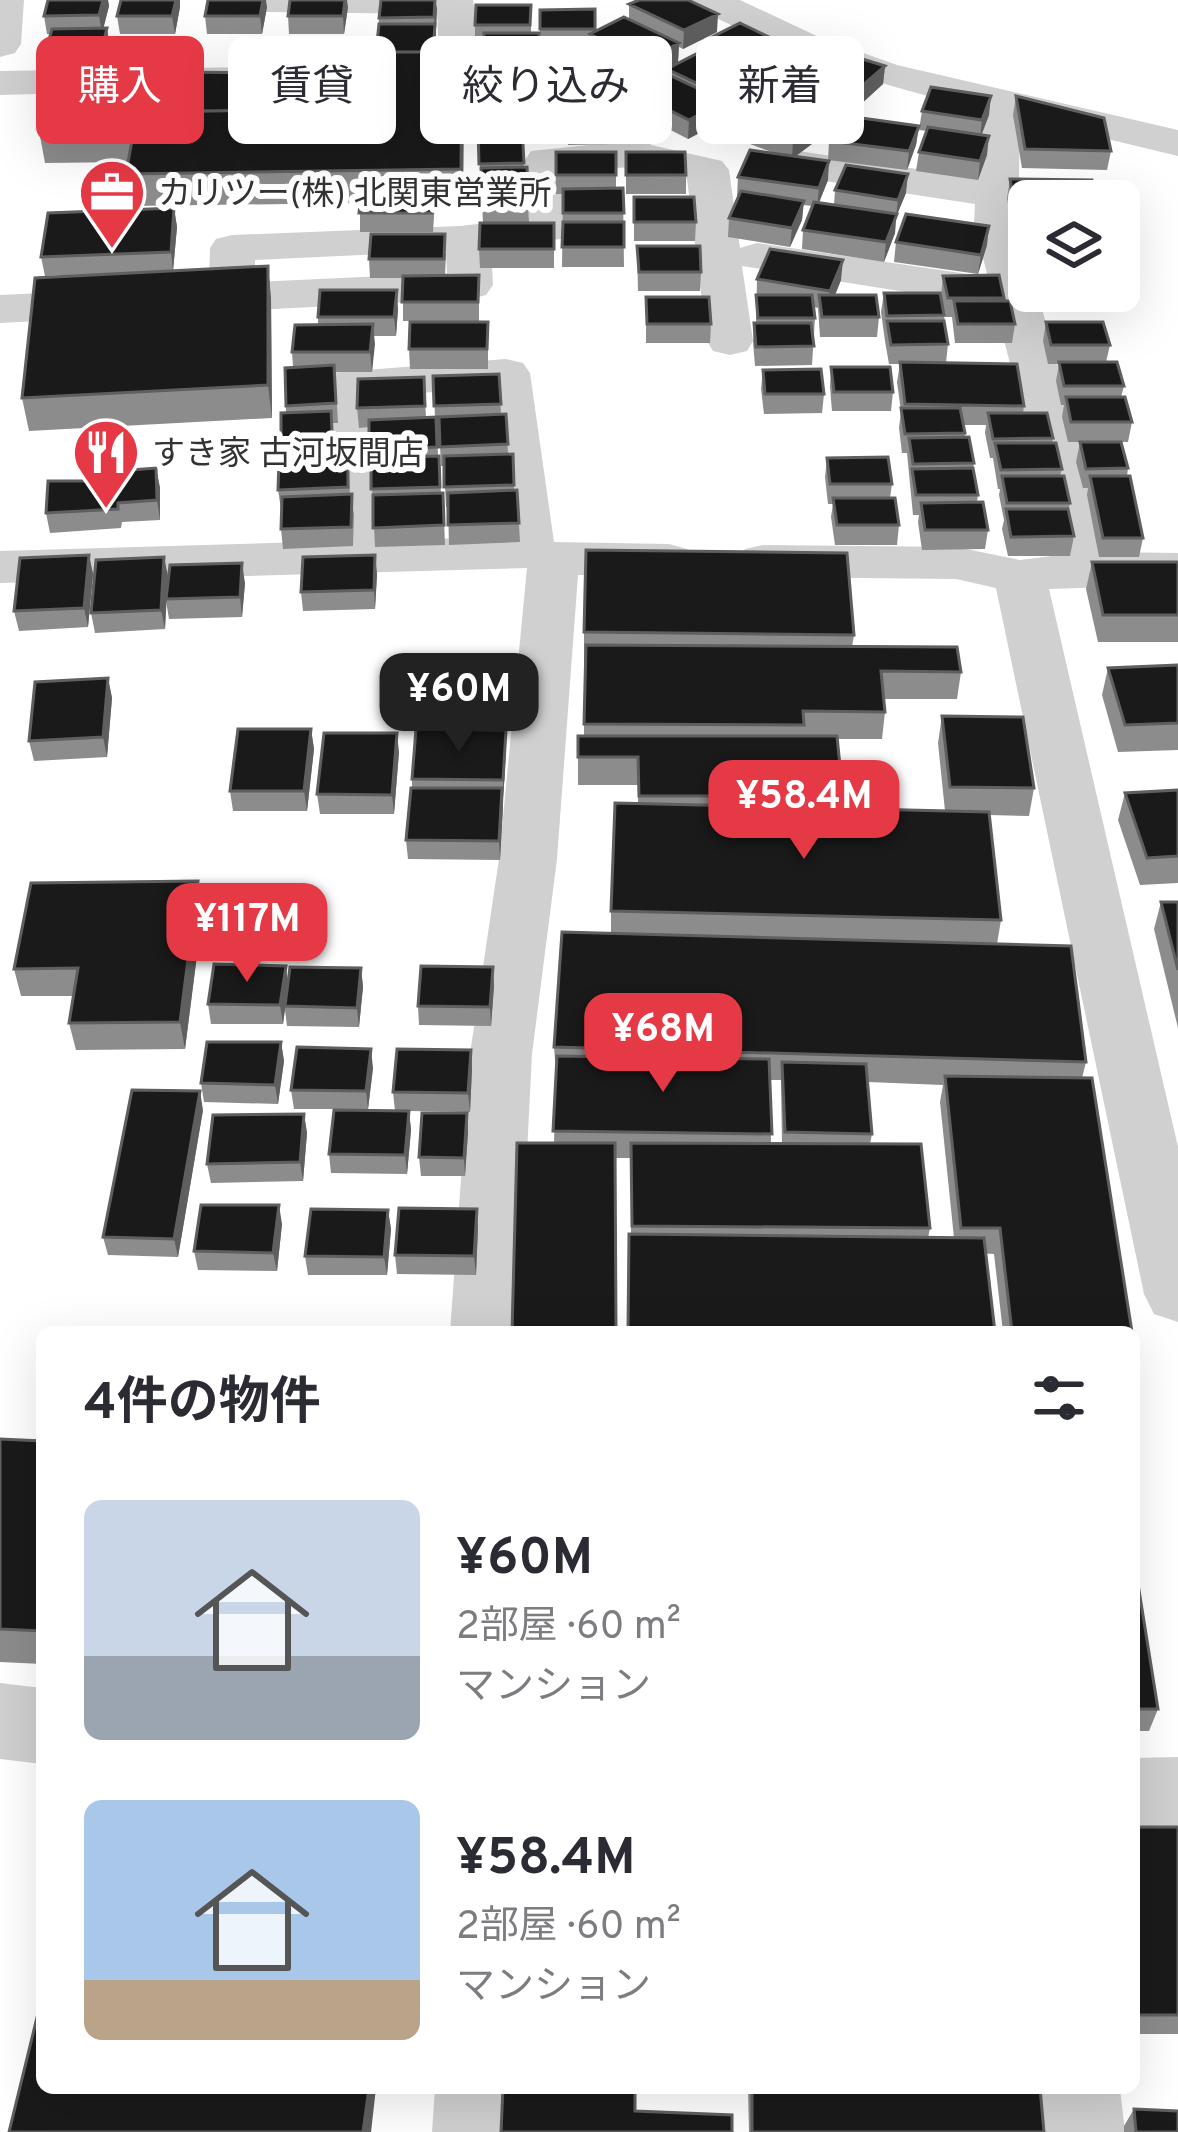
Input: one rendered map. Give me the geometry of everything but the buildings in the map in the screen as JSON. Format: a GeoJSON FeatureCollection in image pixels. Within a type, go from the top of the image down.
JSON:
{"type":"FeatureCollection","features":[{"type":"Feature","properties":{"kind":"street"},"geometry":{"type":"LineString","coordinates":[[0,44],[3,0]]}},
{"type":"Feature","properties":{"kind":"street"},"geometry":{"type":"LineString","coordinates":[[264,0],[455,3],[459,36]]}},
{"type":"Feature","properties":{"kind":"street"},"geometry":{"type":"LineString","coordinates":[[709,0],[807,46],[884,74],[1178,143]]}},
{"type":"Feature","properties":{"kind":"street"},"geometry":{"type":"LineString","coordinates":[[416,76],[420,76]]}},
{"type":"Feature","properties":{"kind":"street"},"geometry":{"type":"LineString","coordinates":[[0,83],[228,79]]}},
{"type":"Feature","properties":{"kind":"street"},"geometry":{"type":"LineString","coordinates":[[1000,98],[996,224],[1008,271]]}},
{"type":"Feature","properties":{"kind":"street"},"geometry":{"type":"LineString","coordinates":[[629,144],[631,154]]}},
{"type":"Feature","properties":{"kind":"street"},"geometry":{"type":"LineString","coordinates":[[0,310],[470,285],[468,236],[552,229],[546,160],[631,154],[707,170],[730,340]]}},
{"type":"Feature","properties":{"kind":"street"},"geometry":{"type":"LineString","coordinates":[[779,161],[995,194]]}},
{"type":"Feature","properties":{"kind":"street"},"geometry":{"type":"LineString","coordinates":[[720,250],[1008,294]]}},
{"type":"Feature","properties":{"kind":"street"},"geometry":{"type":"LineString","coordinates":[[1014,312],[1013,371],[1089,568]]}},
{"type":"Feature","properties":{"kind":"street"},"geometry":{"type":"LineString","coordinates":[[368,554],[361,479],[348,448],[345,383],[506,373],[542,556],[528,859],[501,1054],[484,1326]]}},
{"type":"Feature","properties":{"kind":"street"},"geometry":{"type":"LineString","coordinates":[[0,567],[368,554],[956,562],[1020,576],[1089,568],[1178,569]]}},
{"type":"Feature","properties":{"kind":"street"},"geometry":{"type":"LineString","coordinates":[[1020,576],[1178,1294]]}},
{"type":"Feature","properties":{"kind":"street"},"geometry":{"type":"LineString","coordinates":[[0,1721],[36,1725]]}},
{"type":"Feature","properties":{"kind":"street"},"geometry":{"type":"LineString","coordinates":[[1140,1798],[1178,1797]]}},
{"type":"Feature","properties":{"kind":"street"},"geometry":{"type":"LineString","coordinates":[[476,2132],[478,2094]]}},
{"type":"Feature","properties":{"kind":"street"},"geometry":{"type":"LineString","coordinates":[[1078,2094],[1082,2132]]}},
{"type":"Feature","properties":{"kind":"place","name":"カリツー(株) 北関東営業所"},"geometry":{"type":"Point","coordinates":[112,251]}},
{"type":"Feature","properties":{"kind":"place","name":"すき家 古河坂間店"},"geometry":{"type":"Point","coordinates":[106,511]}}]}
